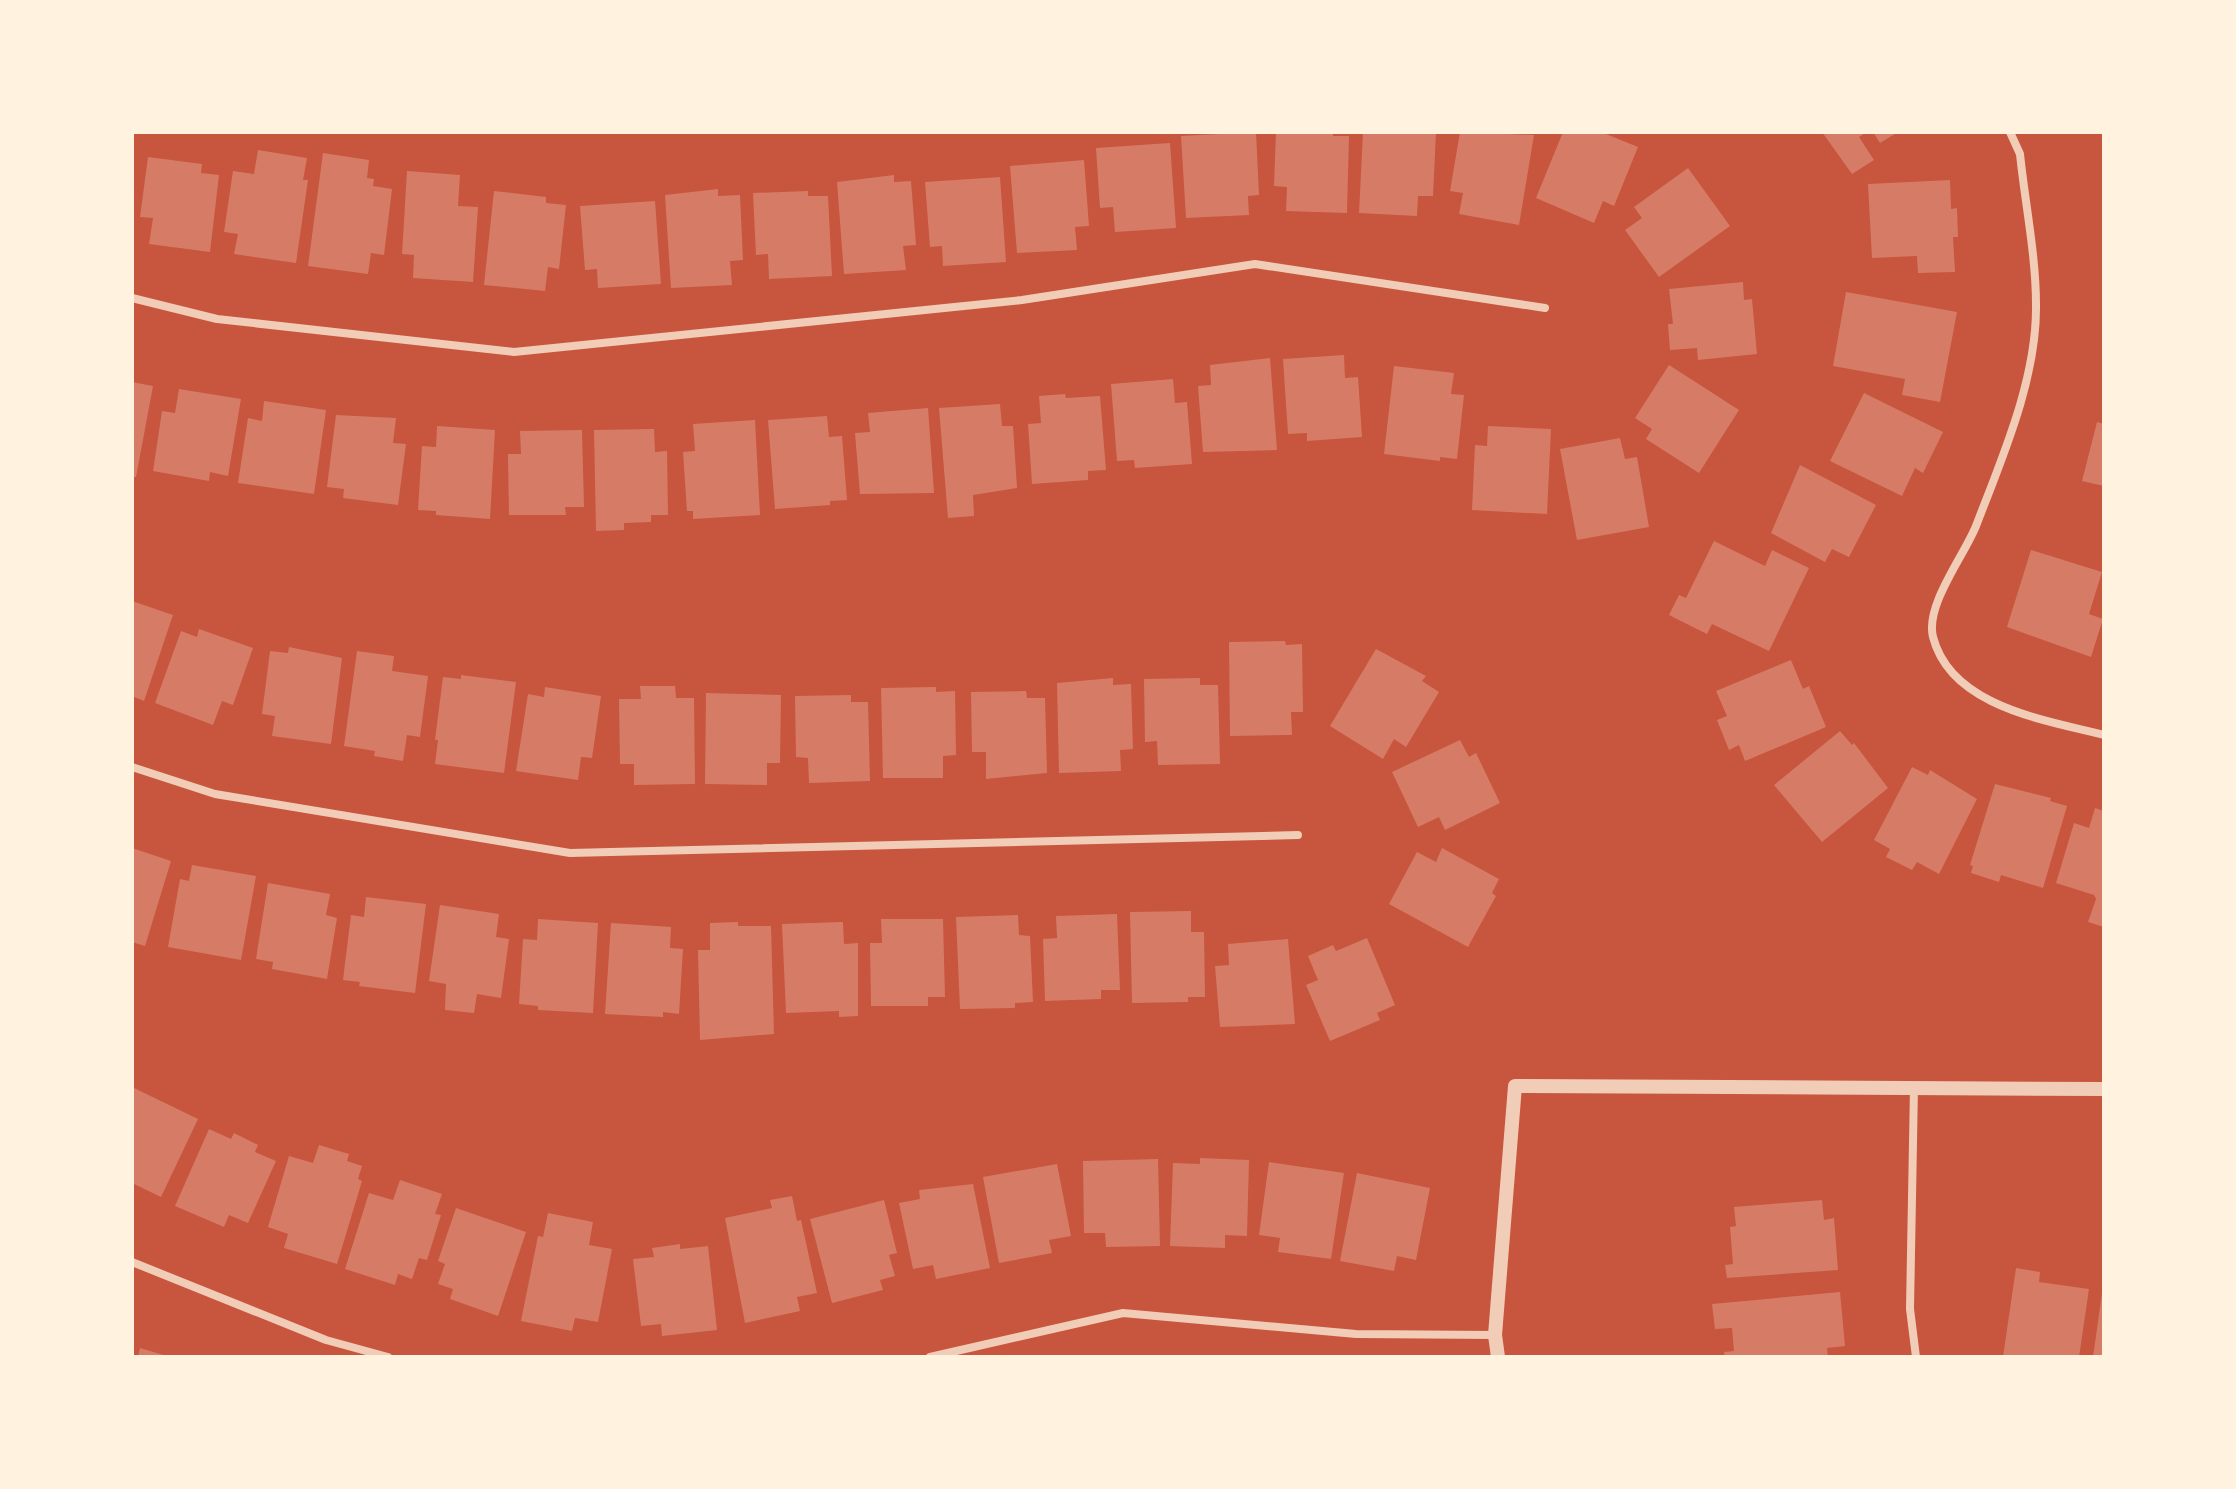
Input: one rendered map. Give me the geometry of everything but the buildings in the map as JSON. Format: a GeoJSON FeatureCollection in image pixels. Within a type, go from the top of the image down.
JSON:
{"type":"FeatureCollection","features":[{"type":"Feature","properties":{"kind":"street"},"geometry":{"type":"LineString","coordinates":[[2010,132],[2020,154],[2036,306],[2024,392],[1966,551],[1939,596],[1932,635],[1946,664],[1975,692],[2017,713],[2104,735]]}},
{"type":"Feature","properties":{"kind":"street"},"geometry":{"type":"LineString","coordinates":[[132,298],[217,319],[514,352],[1022,300],[1255,264],[1545,308]]}},
{"type":"Feature","properties":{"kind":"street"},"geometry":{"type":"LineString","coordinates":[[132,767],[215,794],[570,853],[1298,835]]}},
{"type":"Feature","properties":{"kind":"street"},"geometry":{"type":"LineString","coordinates":[[1498,1357],[1495,1335],[1515,1086],[2104,1089]]}},
{"type":"Feature","properties":{"kind":"street"},"geometry":{"type":"LineString","coordinates":[[1914,1087],[1910,1309],[1916,1357]]}},
{"type":"Feature","properties":{"kind":"street"},"geometry":{"type":"LineString","coordinates":[[132,1262],[326,1340],[388,1357]]}},
{"type":"Feature","properties":{"kind":"street"},"geometry":{"type":"LineString","coordinates":[[930,1357],[1123,1313],[1356,1334],[1495,1335]]}}]}
